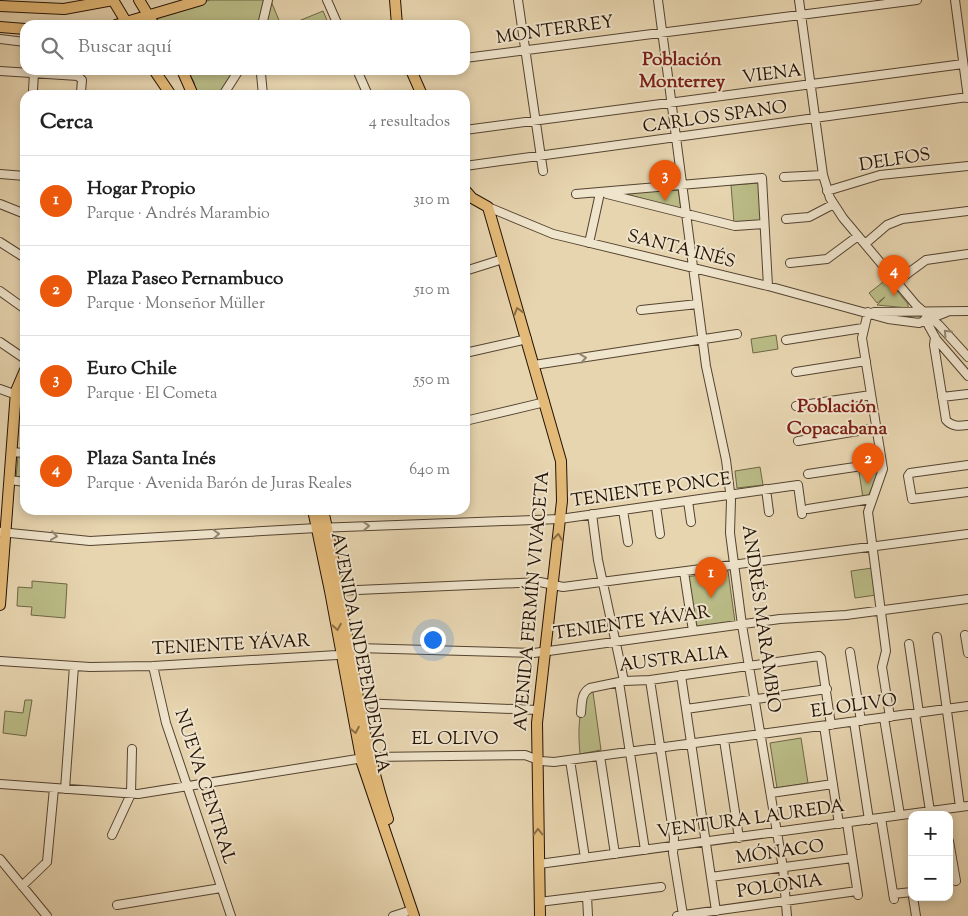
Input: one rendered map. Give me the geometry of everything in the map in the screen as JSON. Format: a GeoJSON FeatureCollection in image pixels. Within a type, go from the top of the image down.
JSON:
{"type":"FeatureCollection","features":[{"type":"Feature","properties":{"kind":"main road"},"geometry":{"type":"LineString","coordinates":[[0,6],[20,4],[64,8],[113,0],[122,20]]}},
{"type":"Feature","properties":{"kind":"main road"},"geometry":{"type":"LineString","coordinates":[[139,0],[151,20]]}},
{"type":"Feature","properties":{"kind":"main road"},"geometry":{"type":"LineString","coordinates":[[135,20],[201,0]]}},
{"type":"Feature","properties":{"kind":"main road"},"geometry":{"type":"LineString","coordinates":[[395,0],[397,20]]}},
{"type":"Feature","properties":{"kind":"main road"},"geometry":{"type":"LineString","coordinates":[[0,27],[20,29]]}},
{"type":"Feature","properties":{"kind":"main road"},"geometry":{"type":"LineString","coordinates":[[157,75],[168,90]]}},
{"type":"Feature","properties":{"kind":"main road"},"geometry":{"type":"LineString","coordinates":[[184,75],[191,90]]}},
{"type":"Feature","properties":{"kind":"main road"},"geometry":{"type":"LineString","coordinates":[[413,75],[420,90]]}},
{"type":"Feature","properties":{"kind":"main road"},"geometry":{"type":"LineString","coordinates":[[470,196],[488,208]]}},
{"type":"Feature","properties":{"kind":"main road","name":"AVENIDA FERMÍN VIVACETA"},"geometry":{"type":"LineString","coordinates":[[488,208],[561,462],[560,519],[538,710],[540,916]]}},
{"type":"Feature","properties":{"kind":"main road"},"geometry":{"type":"LineString","coordinates":[[0,605],[3,532],[11,452],[20,397],[18,383],[20,379]]}},
{"type":"Feature","properties":{"kind":"main road","name":"AVENIDA INDEPENDENCIA"},"geometry":{"type":"LineString","coordinates":[[316,515],[322,528]]}},
{"type":"Feature","properties":{"kind":"main road","name":"AVENIDA INDEPENDENCIA"},"geometry":{"type":"LineString","coordinates":[[323,515],[322,528],[365,757],[415,914]]}},
{"type":"Feature","properties":{"kind":"main road","name":"AVENIDA INDEPENDENCIA"},"geometry":{"type":"LineString","coordinates":[[345,651],[358,703],[365,757]]}},
{"type":"Feature","properties":{"kind":"street"},"geometry":{"type":"LineString","coordinates":[[263,20],[268,0]]}},
{"type":"Feature","properties":{"kind":"street"},"geometry":{"type":"LineString","coordinates":[[327,0],[336,20]]}},
{"type":"Feature","properties":{"kind":"street"},"geometry":{"type":"LineString","coordinates":[[518,0],[543,171]]}},
{"type":"Feature","properties":{"kind":"street","name":"ANDRÉS MARAMBIO"},"geometry":{"type":"LineString","coordinates":[[658,0],[708,380],[723,440],[731,495],[730,528],[742,624],[783,868],[787,916]]}},
{"type":"Feature","properties":{"kind":"street"},"geometry":{"type":"LineString","coordinates":[[799,0],[823,176],[827,191],[834,204],[858,236],[929,321],[935,337],[946,420],[949,424],[968,425]]}},
{"type":"Feature","properties":{"kind":"street","name":"MONTERREY"},"geometry":{"type":"LineString","coordinates":[[470,57],[917,0]]}},
{"type":"Feature","properties":{"kind":"street"},"geometry":{"type":"LineString","coordinates":[[955,0],[968,98]]}},
{"type":"Feature","properties":{"kind":"street"},"geometry":{"type":"LineString","coordinates":[[959,30],[968,28]]}},
{"type":"Feature","properties":{"kind":"street"},"geometry":{"type":"LineString","coordinates":[[0,39],[20,41]]}},
{"type":"Feature","properties":{"kind":"street","name":"VIENA"},"geometry":{"type":"LineString","coordinates":[[470,129],[810,86],[963,64]]}},
{"type":"Feature","properties":{"kind":"street"},"geometry":{"type":"LineString","coordinates":[[0,71],[20,72]]}},
{"type":"Feature","properties":{"kind":"street"},"geometry":{"type":"LineString","coordinates":[[33,90],[34,75]]}},
{"type":"Feature","properties":{"kind":"street"},"geometry":{"type":"LineString","coordinates":[[56,75],[79,77],[82,80],[81,90]]}},
{"type":"Feature","properties":{"kind":"street"},"geometry":{"type":"LineString","coordinates":[[226,90],[235,75]]}},
{"type":"Feature","properties":{"kind":"street"},"geometry":{"type":"LineString","coordinates":[[261,75],[263,90]]}},
{"type":"Feature","properties":{"kind":"street"},"geometry":{"type":"LineString","coordinates":[[359,75],[366,90]]}},
{"type":"Feature","properties":{"kind":"street","name":"CARLOS SPANO"},"geometry":{"type":"LineString","coordinates":[[470,165],[968,98]]}},
{"type":"Feature","properties":{"kind":"street","name":"DELFOS"},"geometry":{"type":"LineString","coordinates":[[827,191],[880,175],[968,166]]}},
{"type":"Feature","properties":{"kind":"street"},"geometry":{"type":"LineString","coordinates":[[0,174],[20,176]]}},
{"type":"Feature","properties":{"kind":"street"},"geometry":{"type":"LineString","coordinates":[[784,177],[823,176]]}},
{"type":"Feature","properties":{"kind":"street"},"geometry":{"type":"LineString","coordinates":[[576,194],[762,178],[768,286]]}},
{"type":"Feature","properties":{"kind":"street"},"geometry":{"type":"LineString","coordinates":[[600,192],[735,226],[764,224]]}},
{"type":"Feature","properties":{"kind":"street"},"geometry":{"type":"LineString","coordinates":[[589,243],[600,192]]}},
{"type":"Feature","properties":{"kind":"street"},"geometry":{"type":"LineString","coordinates":[[0,204],[20,209]]}},
{"type":"Feature","properties":{"kind":"street"},"geometry":{"type":"LineString","coordinates":[[786,219],[809,217],[834,204]]}},
{"type":"Feature","properties":{"kind":"street","name":"SANTA INÉS"},"geometry":{"type":"LineString","coordinates":[[488,208],[544,231],[768,286],[902,322],[929,321],[947,312]]}},
{"type":"Feature","properties":{"kind":"street"},"geometry":{"type":"LineString","coordinates":[[865,244],[887,226],[902,219],[968,211]]}},
{"type":"Feature","properties":{"kind":"street"},"geometry":{"type":"LineString","coordinates":[[790,263],[828,258],[858,236]]}},
{"type":"Feature","properties":{"kind":"street"},"geometry":{"type":"LineString","coordinates":[[0,242],[20,255]]}},
{"type":"Feature","properties":{"kind":"street"},"geometry":{"type":"LineString","coordinates":[[896,282],[926,260],[968,254]]}},
{"type":"Feature","properties":{"kind":"street"},"geometry":{"type":"LineString","coordinates":[[470,269],[503,259]]}},
{"type":"Feature","properties":{"kind":"street"},"geometry":{"type":"LineString","coordinates":[[0,292],[20,306]]}},
{"type":"Feature","properties":{"kind":"street"},"geometry":{"type":"LineString","coordinates":[[641,310],[698,304]]}},
{"type":"Feature","properties":{"kind":"street","name":"SANTA INÉS"},"geometry":{"type":"LineString","coordinates":[[869,312],[968,311]]}},
{"type":"Feature","properties":{"kind":"street"},"geometry":{"type":"LineString","coordinates":[[869,312],[862,338],[882,463],[881,479],[871,499],[868,512],[886,651],[882,667],[900,815]]}},
{"type":"Feature","properties":{"kind":"street"},"geometry":{"type":"LineString","coordinates":[[929,321],[968,357]]}},
{"type":"Feature","properties":{"kind":"street"},"geometry":{"type":"LineString","coordinates":[[786,340],[864,328]]}},
{"type":"Feature","properties":{"kind":"street"},"geometry":{"type":"LineString","coordinates":[[534,365],[737,334]]}},
{"type":"Feature","properties":{"kind":"street"},"geometry":{"type":"LineString","coordinates":[[935,337],[968,376]]}},
{"type":"Feature","properties":{"kind":"street"},"geometry":{"type":"LineString","coordinates":[[470,352],[527,339]]}},
{"type":"Feature","properties":{"kind":"street"},"geometry":{"type":"LineString","coordinates":[[0,342],[20,356]]}},
{"type":"Feature","properties":{"kind":"street"},"geometry":{"type":"LineString","coordinates":[[796,372],[866,361]]}},
{"type":"Feature","properties":{"kind":"street"},"geometry":{"type":"LineString","coordinates":[[0,389],[20,397]]}},
{"type":"Feature","properties":{"kind":"street"},"geometry":{"type":"LineString","coordinates":[[942,398],[968,394]]}},
{"type":"Feature","properties":{"kind":"street"},"geometry":{"type":"LineString","coordinates":[[796,406],[871,396]]}},
{"type":"Feature","properties":{"kind":"street"},"geometry":{"type":"LineString","coordinates":[[470,420],[545,402]]}},
{"type":"Feature","properties":{"kind":"street"},"geometry":{"type":"LineString","coordinates":[[798,441],[876,428]]}},
{"type":"Feature","properties":{"kind":"street"},"geometry":{"type":"LineString","coordinates":[[11,452],[20,453]]}},
{"type":"Feature","properties":{"kind":"street"},"geometry":{"type":"LineString","coordinates":[[808,474],[882,463]]}},
{"type":"Feature","properties":{"kind":"street"},"geometry":{"type":"LineString","coordinates":[[968,465],[908,474],[911,499],[968,492]]}},
{"type":"Feature","properties":{"kind":"street"},"geometry":{"type":"LineString","coordinates":[[9,480],[20,481]]}},
{"type":"Feature","properties":{"kind":"street","name":"TENIENTE PONCE"},"geometry":{"type":"LineString","coordinates":[[3,532],[90,541],[322,528],[560,519],[798,485],[805,512],[871,499]]}},
{"type":"Feature","properties":{"kind":"street"},"geometry":{"type":"LineString","coordinates":[[766,489],[769,512]]}},
{"type":"Feature","properties":{"kind":"street"},"geometry":{"type":"LineString","coordinates":[[688,501],[691,522]]}},
{"type":"Feature","properties":{"kind":"street"},"geometry":{"type":"LineString","coordinates":[[656,506],[660,534]]}},
{"type":"Feature","properties":{"kind":"street"},"geometry":{"type":"LineString","coordinates":[[623,510],[628,542]]}},
{"type":"Feature","properties":{"kind":"street"},"geometry":{"type":"LineString","coordinates":[[592,514],[603,582],[616,641],[645,850]]}},
{"type":"Feature","properties":{"kind":"street"},"geometry":{"type":"LineString","coordinates":[[335,591],[540,582],[563,587],[968,534]]}},
{"type":"Feature","properties":{"kind":"street"},"geometry":{"type":"LineString","coordinates":[[684,572],[693,631]]}},
{"type":"Feature","properties":{"kind":"street","name":"TENIENTE YÁVAR"},"geometry":{"type":"LineString","coordinates":[[0,661],[74,666],[153,666],[333,655],[345,651],[534,654],[544,651],[780,618],[881,610],[968,599]]}},
{"type":"Feature","properties":{"kind":"street"},"geometry":{"type":"LineString","coordinates":[[965,634],[968,653]]}},
{"type":"Feature","properties":{"kind":"street"},"geometry":{"type":"LineString","coordinates":[[937,637],[964,806]]}},
{"type":"Feature","properties":{"kind":"street"},"geometry":{"type":"LineString","coordinates":[[909,644],[930,811]]}},
{"type":"Feature","properties":{"kind":"street"},"geometry":{"type":"LineString","coordinates":[[850,652],[869,820]]}},
{"type":"Feature","properties":{"kind":"street","name":"AUSTRALIA"},"geometry":{"type":"LineString","coordinates":[[581,713],[582,697],[586,690],[590,688],[622,682],[822,658],[827,689]]}},
{"type":"Feature","properties":{"kind":"street"},"geometry":{"type":"LineString","coordinates":[[66,789],[74,666]]}},
{"type":"Feature","properties":{"kind":"street","name":"NUEVA CENTRAL"},"geometry":{"type":"LineString","coordinates":[[153,666],[164,717],[230,916]]}},
{"type":"Feature","properties":{"kind":"street"},"geometry":{"type":"LineString","coordinates":[[680,675],[716,911]]}},
{"type":"Feature","properties":{"kind":"street"},"geometry":{"type":"LineString","coordinates":[[650,680],[674,846],[680,916]]}},
{"type":"Feature","properties":{"kind":"street"},"geometry":{"type":"LineString","coordinates":[[686,709],[827,689],[833,784],[852,858]]}},
{"type":"Feature","properties":{"kind":"street"},"geometry":{"type":"LineString","coordinates":[[358,703],[538,710]]}},
{"type":"Feature","properties":{"kind":"street","name":"EL OLIVO"},"geometry":{"type":"LineString","coordinates":[[0,784],[131,794],[188,788],[365,757],[525,755],[537,760],[554,762],[968,706]]}},
{"type":"Feature","properties":{"kind":"street"},"geometry":{"type":"LineString","coordinates":[[724,740],[739,838]]}},
{"type":"Feature","properties":{"kind":"street"},"geometry":{"type":"LineString","coordinates":[[112,836],[131,794],[132,750]]}},
{"type":"Feature","properties":{"kind":"street"},"geometry":{"type":"LineString","coordinates":[[600,756],[615,854]]}},
{"type":"Feature","properties":{"kind":"street"},"geometry":{"type":"LineString","coordinates":[[570,760],[585,858]]}},
{"type":"Feature","properties":{"kind":"street"},"geometry":{"type":"LineString","coordinates":[[771,793],[833,784]]}},
{"type":"Feature","properties":{"kind":"street"},"geometry":{"type":"LineString","coordinates":[[22,886],[47,862],[54,788]]}},
{"type":"Feature","properties":{"kind":"street","name":"VENTURA LAUREDA"},"geometry":{"type":"LineString","coordinates":[[948,811],[964,806]]}},
{"type":"Feature","properties":{"kind":"street","name":"VENTURA LAUREDA"},"geometry":{"type":"LineString","coordinates":[[539,864],[908,814]]}},
{"type":"Feature","properties":{"kind":"street"},"geometry":{"type":"LineString","coordinates":[[881,818],[893,896],[908,893]]}},
{"type":"Feature","properties":{"kind":"street"},"geometry":{"type":"LineString","coordinates":[[952,856],[956,881]]}},
{"type":"Feature","properties":{"kind":"street","name":"MÓNACO"},"geometry":{"type":"LineString","coordinates":[[711,877],[852,858]]}},
{"type":"Feature","properties":{"kind":"street","name":"POLONIA"},"geometry":{"type":"LineString","coordinates":[[680,916],[858,894],[852,858]]}},
{"type":"Feature","properties":{"kind":"street"},"geometry":{"type":"LineString","coordinates":[[0,860],[4,870],[22,886],[47,916]]}},
{"type":"Feature","properties":{"kind":"street"},"geometry":{"type":"LineString","coordinates":[[540,902],[661,887]]}},
{"type":"Feature","properties":{"kind":"street"},"geometry":{"type":"LineString","coordinates":[[117,905],[221,888]]}},
{"type":"Feature","properties":{"kind":"street"},"geometry":{"type":"LineString","coordinates":[[587,896],[588,916]]}},
{"type":"Feature","properties":{"kind":"street"},"geometry":{"type":"LineString","coordinates":[[914,901],[916,916]]}},
{"type":"Feature","properties":{"kind":"street"},"geometry":{"type":"LineString","coordinates":[[393,916],[415,914]]}},
{"type":"Feature","properties":{"kind":"green space"},"geometry":{"type":"Polygon","coordinates":[[[210,0],[265,0],[261,20],[157,20],[159,15],[210,0]]]}},
{"type":"Feature","properties":{"kind":"green space"},"geometry":{"type":"Polygon","coordinates":[[[271,1],[279,20],[266,20],[271,1]]]}},
{"type":"Feature","properties":{"kind":"green space"},"geometry":{"type":"Polygon","coordinates":[[[323,11],[327,20],[301,20],[323,11]]]}},
{"type":"Feature","properties":{"kind":"green space"},"geometry":{"type":"Polygon","coordinates":[[[190,75],[232,75],[223,90],[195,90],[194,82],[190,75]]]}},
{"type":"Feature","properties":{"kind":"green space"},"geometry":{"type":"Polygon","coordinates":[[[760,183],[763,220],[734,223],[731,185],[760,183]]]}},
{"type":"Feature","properties":{"kind":"green space"},"geometry":{"type":"Polygon","coordinates":[[[678,186],[681,210],[620,192],[678,186]]]}},
{"type":"Feature","properties":{"kind":"green space"},"geometry":{"type":"Polygon","coordinates":[[[887,279],[908,304],[908,308],[877,305],[885,297],[877,303],[869,293],[887,279]]]}},
{"type":"Feature","properties":{"kind":"green space"},"geometry":{"type":"Polygon","coordinates":[[[776,335],[778,349],[753,353],[751,339],[776,335]]]}},
{"type":"Feature","properties":{"kind":"green space"},"geometry":{"type":"Polygon","coordinates":[[[18,456],[20,456],[20,478],[16,478],[18,456]]]}},
{"type":"Feature","properties":{"kind":"green space"},"geometry":{"type":"Polygon","coordinates":[[[760,467],[763,485],[737,488],[735,471],[760,467]]]}},
{"type":"Feature","properties":{"kind":"green space"},"geometry":{"type":"Polygon","coordinates":[[[879,469],[880,472],[868,496],[863,498],[859,472],[879,469]]]}},
{"type":"Feature","properties":{"kind":"green space"},"geometry":{"type":"Polygon","coordinates":[[[872,568],[876,595],[855,598],[851,571],[872,568]]]}},
{"type":"Feature","properties":{"kind":"green space"},"geometry":{"type":"Polygon","coordinates":[[[728,571],[735,622],[694,627],[686,577],[728,571]]]}},
{"type":"Feature","properties":{"kind":"green space"},"geometry":{"type":"Polygon","coordinates":[[[32,581],[67,584],[65,618],[31,615],[32,607],[17,606],[18,587],[32,588],[32,581]]]}},
{"type":"Feature","properties":{"kind":"green space"},"geometry":{"type":"Polygon","coordinates":[[[593,692],[601,750],[580,754],[580,715],[587,693],[593,692]]]}},
{"type":"Feature","properties":{"kind":"green space"},"geometry":{"type":"Polygon","coordinates":[[[25,700],[32,700],[26,736],[3,733],[5,711],[23,713],[25,700]]]}},
{"type":"Feature","properties":{"kind":"green space"},"geometry":{"type":"Polygon","coordinates":[[[801,738],[808,783],[777,788],[770,743],[801,738]]]}},
{"type":"Feature","properties":{"kind":"place","name":"Euro Chile"},"geometry":{"type":"Point","coordinates":[665,201]}},
{"type":"Feature","properties":{"kind":"place","name":"Plaza Santa Inés"},"geometry":{"type":"Point","coordinates":[894,296]}},
{"type":"Feature","properties":{"kind":"place","name":"Plaza Paseo Pernambuco"},"geometry":{"type":"Point","coordinates":[868,484]}},
{"type":"Feature","properties":{"kind":"place","name":"Hogar Propio"},"geometry":{"type":"Point","coordinates":[711,598]}},
{"type":"Feature","properties":{"kind":"district","name":"Población Monterrey"},"geometry":{"type":"Point","coordinates":[682,71]}},
{"type":"Feature","properties":{"kind":"district","name":"Población Copacabana"},"geometry":{"type":"Point","coordinates":[837,418]}}]}
